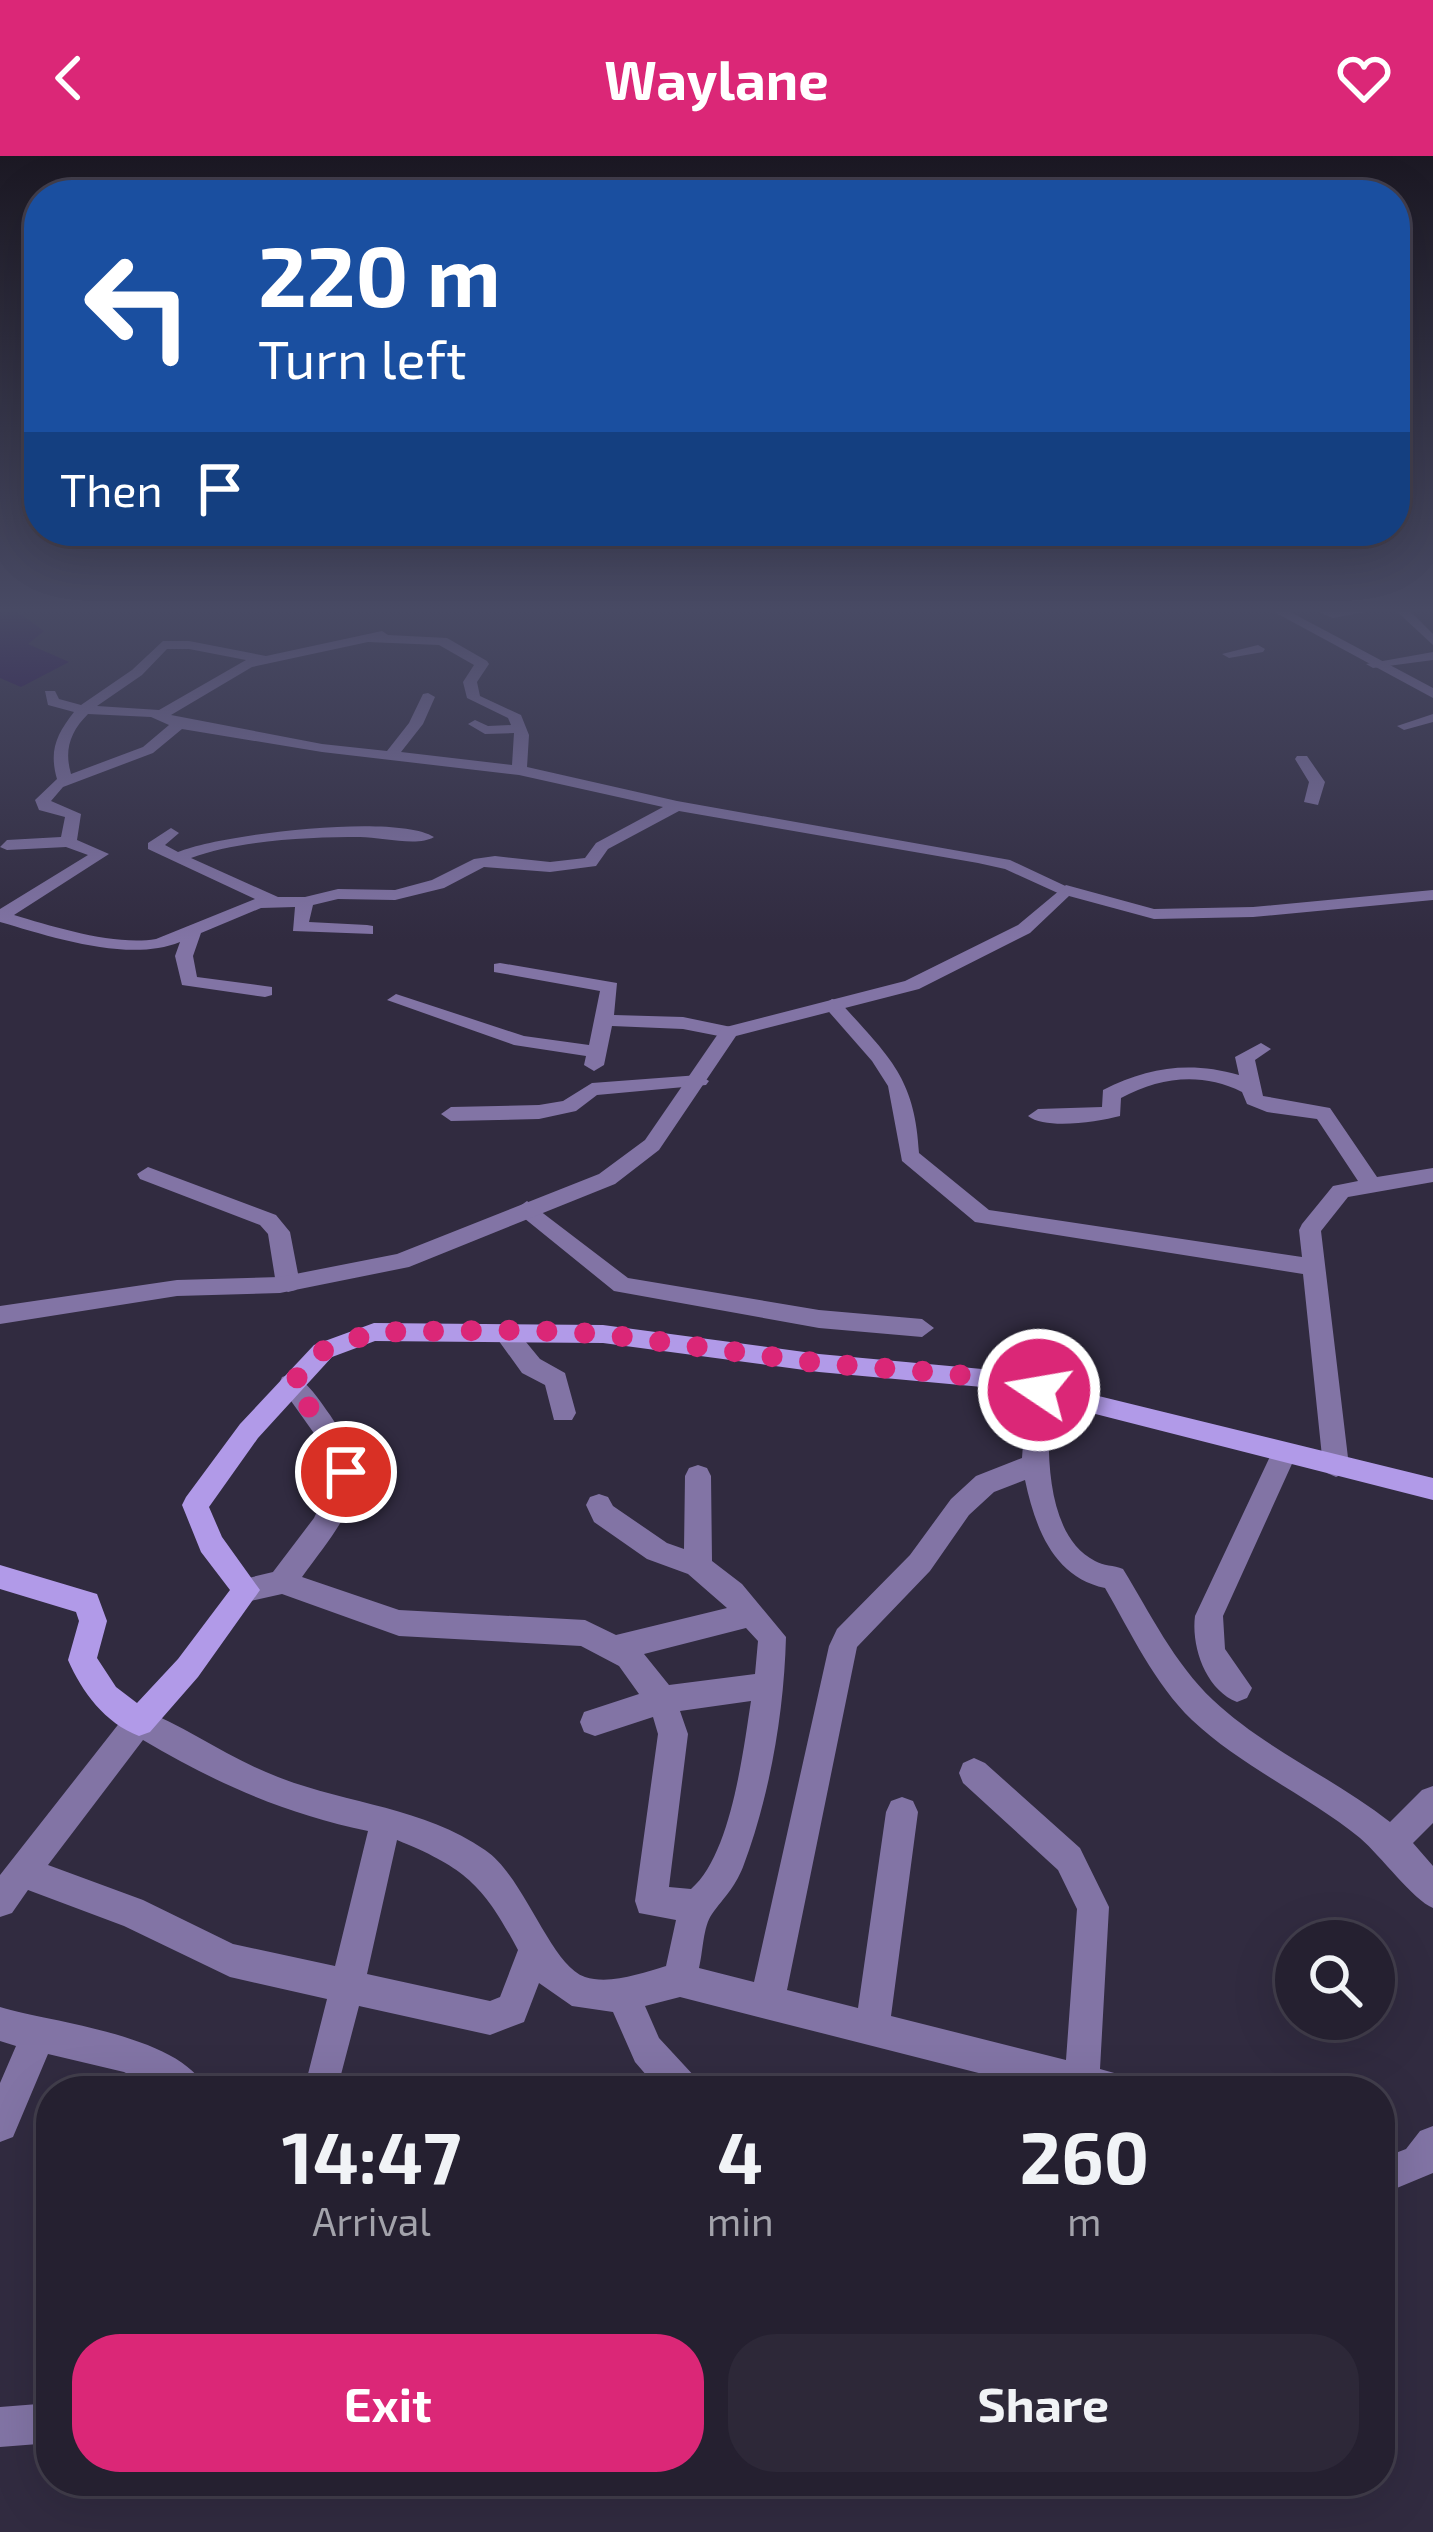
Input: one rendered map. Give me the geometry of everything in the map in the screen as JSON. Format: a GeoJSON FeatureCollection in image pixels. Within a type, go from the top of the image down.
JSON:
{"type":"FeatureCollection","features":[{"type":"Feature","properties":{"kind":"main road"},"geometry":{"type":"LineString","coordinates":[[0,1577],[87,1603],[94,1621],[82,1660],[106,1696],[140,1722],[188,1668],[246,1590],[211,1544],[195,1505],[249,1431],[323,1351],[374,1332],[603,1334],[819,1363],[993,1379],[1433,1489]]}},
{"type":"Feature","properties":{"kind":"street"},"geometry":{"type":"LineString","coordinates":[[65,781],[58,755],[76,718]]}},
{"type":"Feature","properties":{"kind":"street"},"geometry":{"type":"LineString","coordinates":[[167,718],[179,724],[519,770],[676,806],[1010,865],[1066,890],[1154,914],[1253,912],[1433,896]]}},
{"type":"Feature","properties":{"kind":"street"},"geometry":{"type":"LineString","coordinates":[[391,755],[419,718]]}},
{"type":"Feature","properties":{"kind":"street"},"geometry":{"type":"LineString","coordinates":[[515,718],[523,751],[519,770]]}},
{"type":"Feature","properties":{"kind":"street"},"geometry":{"type":"LineString","coordinates":[[1404,726],[1433,718]]}},
{"type":"Feature","properties":{"kind":"street"},"geometry":{"type":"LineString","coordinates":[[68,842],[74,832],[73,814],[45,807],[43,800],[65,781],[148,750],[179,724]]}},
{"type":"Feature","properties":{"kind":"street"},"geometry":{"type":"LineString","coordinates":[[475,724],[485,730],[519,729]]}},
{"type":"Feature","properties":{"kind":"street"},"geometry":{"type":"LineString","coordinates":[[1302,759],[1317,782],[1312,802]]}},
{"type":"Feature","properties":{"kind":"street"},"geometry":{"type":"LineString","coordinates":[[2,912],[50,931],[141,947],[272,901],[304,902],[348,893],[395,895],[495,861],[550,867],[590,862],[602,846],[676,806]]}},
{"type":"Feature","properties":{"kind":"street"},"geometry":{"type":"LineString","coordinates":[[181,857],[208,845],[280,834],[370,831],[426,837]]}},
{"type":"Feature","properties":{"kind":"street"},"geometry":{"type":"LineString","coordinates":[[171,833],[154,846],[181,857],[202,874],[272,901]]}},
{"type":"Feature","properties":{"kind":"street"},"geometry":{"type":"LineString","coordinates":[[2,912],[100,857],[99,851],[68,842],[8,845]]}},
{"type":"Feature","properties":{"kind":"street"},"geometry":{"type":"LineString","coordinates":[[604,1020],[683,1023],[729,1032],[913,985],[1024,929],[1066,890]]}},
{"type":"Feature","properties":{"kind":"street"},"geometry":{"type":"LineString","coordinates":[[304,902],[299,927],[368,930]]}},
{"type":"Feature","properties":{"kind":"street"},"geometry":{"type":"LineString","coordinates":[[194,929],[184,956],[189,981],[265,991]]}},
{"type":"Feature","properties":{"kind":"street"},"geometry":{"type":"LineString","coordinates":[[500,968],[610,987],[592,1089]]}},
{"type":"Feature","properties":{"kind":"street"},"geometry":{"type":"LineString","coordinates":[[396,1000],[521,1041],[598,1052]]}},
{"type":"Feature","properties":{"kind":"street"},"geometry":{"type":"LineString","coordinates":[[832,1005],[889,1064],[908,1111],[909,1156],[983,1217],[1314,1267]]}},
{"type":"Feature","properties":{"kind":"street"},"geometry":{"type":"LineString","coordinates":[[0,1315],[177,1288],[288,1284],[401,1261],[607,1179],[652,1145],[729,1032]]}},
{"type":"Feature","properties":{"kind":"street"},"geometry":{"type":"LineString","coordinates":[[1261,1049],[1245,1058],[1258,1103],[1324,1113],[1370,1184]]}},
{"type":"Feature","properties":{"kind":"street"},"geometry":{"type":"LineString","coordinates":[[1038,1117],[1113,1111],[1110,1095],[1134,1079],[1172,1073],[1217,1073],[1250,1088]]}},
{"type":"Feature","properties":{"kind":"street"},"geometry":{"type":"LineString","coordinates":[[451,1114],[539,1112],[569,1106],[592,1089],[699,1081]]}},
{"type":"Feature","properties":{"kind":"street"},"geometry":{"type":"LineString","coordinates":[[148,1174],[268,1220],[279,1232],[288,1284]]}},
{"type":"Feature","properties":{"kind":"street"},"geometry":{"type":"LineString","coordinates":[[1336,1466],[1310,1230],[1341,1191],[1433,1175]]}},
{"type":"Feature","properties":{"kind":"street"},"geometry":{"type":"LineString","coordinates":[[527,1209],[622,1286],[819,1319],[922,1328]]}},
{"type":"Feature","properties":{"kind":"street"},"geometry":{"type":"LineString","coordinates":[[504,1331],[531,1366],[556,1380],[562,1413]]}},
{"type":"Feature","properties":{"kind":"street"},"geometry":{"type":"LineString","coordinates":[[282,1582],[342,1500],[346,1472],[332,1437],[291,1384]]}},
{"type":"Feature","properties":{"kind":"street"},"geometry":{"type":"LineString","coordinates":[[1039,1390],[1034,1465],[1043,1511],[1066,1556],[1098,1577],[1113,1577],[1192,1699],[1216,1722],[1354,1811],[1392,1842],[1433,1892]]}},
{"type":"Feature","properties":{"kind":"street"},"geometry":{"type":"LineString","coordinates":[[1237,1688],[1208,1649],[1205,1625],[1211,1603],[1283,1455]]}},
{"type":"Feature","properties":{"kind":"street"},"geometry":{"type":"LineString","coordinates":[[767,2002],[847,1637],[920,1563],[973,1495],[986,1484],[1034,1465]]}},
{"type":"Feature","properties":{"kind":"street"},"geometry":{"type":"LineString","coordinates":[[698,1476],[698,1566]]}},
{"type":"Feature","properties":{"kind":"street"},"geometry":{"type":"LineString","coordinates":[[599,1504],[603,1514],[657,1551],[698,1566],[772,1637],[770,1684],[729,1861],[716,1889],[696,1906],[680,1980]]}},
{"type":"Feature","properties":{"kind":"street"},"geometry":{"type":"LineString","coordinates":[[246,1590],[282,1582],[399,1623],[585,1633],[616,1648],[662,1700],[673,1734],[651,1901],[696,1906]]}},
{"type":"Feature","properties":{"kind":"street"},"geometry":{"type":"LineString","coordinates":[[616,1648],[752,1614]]}},
{"type":"Feature","properties":{"kind":"street"},"geometry":{"type":"LineString","coordinates":[[596,1722],[662,1700],[770,1684]]}},
{"type":"Feature","properties":{"kind":"street"},"geometry":{"type":"LineString","coordinates":[[0,1901],[140,1722],[220,1771],[309,1804],[386,1821],[490,1873],[552,1973],[572,1989],[596,1995],[622,1993],[680,1980],[1059,2076]]}},
{"type":"Feature","properties":{"kind":"street"},"geometry":{"type":"LineString","coordinates":[[974,1773],[1069,1858],[1093,1906],[1082,2076]]}},
{"type":"Feature","properties":{"kind":"street"},"geometry":{"type":"LineString","coordinates":[[1392,1842],[1433,1801]]}},
{"type":"Feature","properties":{"kind":"street"},"geometry":{"type":"LineString","coordinates":[[872,2028],[902,1812]]}},
{"type":"Feature","properties":{"kind":"street"},"geometry":{"type":"LineString","coordinates":[[326,2074],[386,1821]]}},
{"type":"Feature","properties":{"kind":"street"},"geometry":{"type":"LineString","coordinates":[[22,1872],[131,1912],[230,1960],[346,1988],[503,2017],[512,2010],[537,1945]]}},
{"type":"Feature","properties":{"kind":"street"},"geometry":{"type":"LineString","coordinates":[[622,1993],[647,2050],[670,2076]]}},
{"type":"Feature","properties":{"kind":"street"},"geometry":{"type":"LineString","coordinates":[[0,2024],[38,2038],[111,2051],[173,2076]]}},
{"type":"Feature","properties":{"kind":"street"},"geometry":{"type":"LineString","coordinates":[[0,2123],[38,2038]]}},
{"type":"Feature","properties":{"kind":"street"},"geometry":{"type":"LineString","coordinates":[[1395,2171],[1418,2163],[1433,2144]]}},
{"type":"Feature","properties":{"kind":"street"},"geometry":{"type":"LineString","coordinates":[[0,2427],[36,2424]]}},
{"type":"Feature","properties":{"kind":"route"},"geometry":{"type":"LineString","coordinates":[[346,1472],[332,1437],[291,1384],[323,1351],[374,1332],[603,1334],[819,1363],[955,1374],[1039,1390]]}}]}
